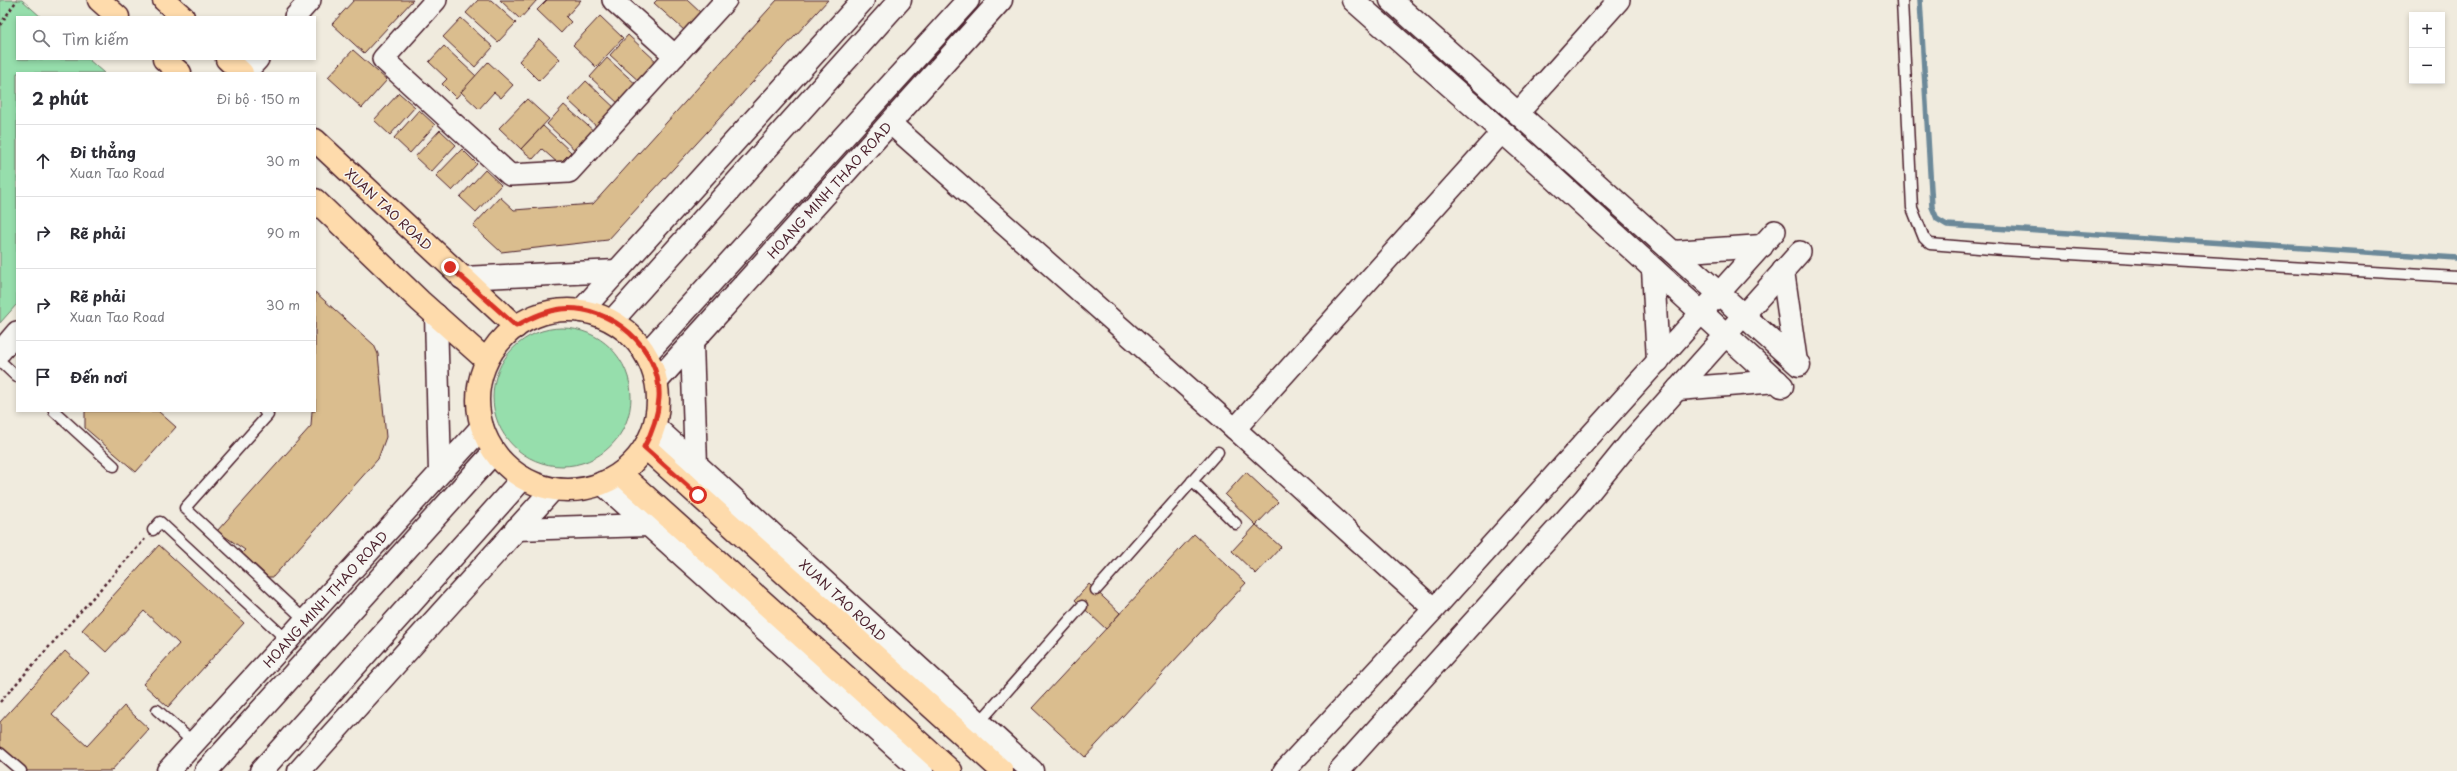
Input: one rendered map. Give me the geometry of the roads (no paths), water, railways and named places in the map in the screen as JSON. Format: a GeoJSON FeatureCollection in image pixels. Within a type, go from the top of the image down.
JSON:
{"type":"FeatureCollection","features":[{"type":"Feature","properties":{"kind":"main road"},"geometry":{"type":"LineString","coordinates":[[99,0],[117,16]]}},
{"type":"Feature","properties":{"kind":"main road"},"geometry":{"type":"LineString","coordinates":[[164,0],[182,16]]}},
{"type":"Feature","properties":{"kind":"main road"},"geometry":{"type":"LineString","coordinates":[[582,311],[863,0]]}},
{"type":"Feature","properties":{"kind":"main road"},"geometry":{"type":"LineString","coordinates":[[612,320],[900,0]]}},
{"type":"Feature","properties":{"kind":"main road","name":"HOANG MINH THAO ROAD"},"geometry":{"type":"LineString","coordinates":[[657,381],[1001,0]]}},
{"type":"Feature","properties":{"kind":"main road"},"geometry":{"type":"LineString","coordinates":[[1353,0],[1780,384],[1678,389]]}},
{"type":"Feature","properties":{"kind":"main road"},"geometry":{"type":"LineString","coordinates":[[1391,0],[1798,364],[1783,271]]}},
{"type":"Feature","properties":{"kind":"main road"},"geometry":{"type":"LineString","coordinates":[[965,3],[981,22]]}},
{"type":"Feature","properties":{"kind":"main road","name":"HOANG MINH THAO ROAD"},"geometry":{"type":"LineString","coordinates":[[647,353],[965,3]]}},
{"type":"Feature","properties":{"kind":"main road"},"geometry":{"type":"LineString","coordinates":[[165,60],[179,72]]}},
{"type":"Feature","properties":{"kind":"main road"},"geometry":{"type":"LineString","coordinates":[[228,60],[241,72]]}},
{"type":"Feature","properties":{"kind":"main road","name":"XUAN TAO ROAD"},"geometry":{"type":"LineString","coordinates":[[316,141],[462,278],[516,326]]}},
{"type":"Feature","properties":{"kind":"main road"},"geometry":{"type":"LineString","coordinates":[[316,201],[436,315],[486,360]]}},
{"type":"Feature","properties":{"kind":"main road"},"geometry":{"type":"LineString","coordinates":[[1673,252],[1769,238]]}},
{"type":"Feature","properties":{"kind":"main road"},"geometry":{"type":"LineString","coordinates":[[1653,270],[1658,361]]}},
{"type":"Feature","properties":{"kind":"main road"},"geometry":{"type":"LineString","coordinates":[[462,278],[617,271]]}},
{"type":"Feature","properties":{"kind":"main road"},"geometry":{"type":"LineString","coordinates":[[562,309],[591,312],[612,320],[618,323],[647,353],[657,381],[659,398],[655,427],[642,453],[612,479],[594,487],[566,491],[535,485],[509,470],[489,446],[478,418],[478,387],[486,360],[506,333],[532,316],[562,309]]}},
{"type":"Feature","properties":{"kind":"main road"},"geometry":{"type":"LineString","coordinates":[[436,315],[440,472]]}},
{"type":"Feature","properties":{"kind":"main road"},"geometry":{"type":"LineString","coordinates":[[692,343],[696,465]]}},
{"type":"Feature","properties":{"kind":"main road","name":"HOANG MINH THAO ROAD"},"geometry":{"type":"LineString","coordinates":[[168,771],[482,427]]}},
{"type":"Feature","properties":{"kind":"main road","name":"XUAN TAO ROAD"},"geometry":{"type":"LineString","coordinates":[[655,427],[978,724],[1032,771]]}},
{"type":"Feature","properties":{"kind":"main road","name":"XUAN TAO ROAD"},"geometry":{"type":"LineString","coordinates":[[644,447],[1002,771]]}},
{"type":"Feature","properties":{"kind":"main road","name":"HOANG MINH THAO ROAD"},"geometry":{"type":"LineString","coordinates":[[206,771],[494,452]]}},
{"type":"Feature","properties":{"kind":"main road"},"geometry":{"type":"LineString","coordinates":[[261,771],[523,478]]}},
{"type":"Feature","properties":{"kind":"main road"},"geometry":{"type":"LineString","coordinates":[[612,479],[649,526],[922,771]]}},
{"type":"Feature","properties":{"kind":"main road"},"geometry":{"type":"LineString","coordinates":[[612,479],[951,771]]}},
{"type":"Feature","properties":{"kind":"main road"},"geometry":{"type":"LineString","coordinates":[[299,771],[553,489]]}},
{"type":"Feature","properties":{"kind":"main road"},"geometry":{"type":"LineString","coordinates":[[516,529],[649,526]]}},
{"type":"Feature","properties":{"kind":"street"},"geometry":{"type":"LineString","coordinates":[[296,16],[310,0]]}},
{"type":"Feature","properties":{"kind":"street"},"geometry":{"type":"LineString","coordinates":[[436,0],[383,59],[510,175],[540,175],[569,172],[726,0]]}},
{"type":"Feature","properties":{"kind":"street"},"geometry":{"type":"LineString","coordinates":[[613,0],[675,56]]}},
{"type":"Feature","properties":{"kind":"street"},"geometry":{"type":"LineString","coordinates":[[1518,113],[1619,0]]}},
{"type":"Feature","properties":{"kind":"street"},"geometry":{"type":"LineString","coordinates":[[246,72],[257,60]]}},
{"type":"Feature","properties":{"kind":"street"},"geometry":{"type":"LineString","coordinates":[[890,123],[1235,429],[1434,609]]}},
{"type":"Feature","properties":{"kind":"street"},"geometry":{"type":"LineString","coordinates":[[1235,429],[1501,133]]}},
{"type":"Feature","properties":{"kind":"street"},"geometry":{"type":"LineString","coordinates":[[1284,771],[1434,609],[1769,238]]}},
{"type":"Feature","properties":{"kind":"street"},"geometry":{"type":"LineString","coordinates":[[1339,771],[1584,499],[1678,389],[1800,252]]}},
{"type":"Feature","properties":{"kind":"street"},"geometry":{"type":"LineString","coordinates":[[0,352],[16,333]]}},
{"type":"Feature","properties":{"kind":"lane"},"geometry":{"type":"LineString","coordinates":[[1902,0],[1912,208],[1924,238],[1935,244],[2457,277]]}},
{"type":"Feature","properties":{"kind":"lane"},"geometry":{"type":"LineString","coordinates":[[0,361],[16,376]]}},
{"type":"Feature","properties":{"kind":"lane"},"geometry":{"type":"LineString","coordinates":[[55,412],[114,466]]}},
{"type":"Feature","properties":{"kind":"lane"},"geometry":{"type":"LineString","coordinates":[[265,412],[268,415],[185,508],[305,620]]}},
{"type":"Feature","properties":{"kind":"lane"},"geometry":{"type":"LineString","coordinates":[[1096,590],[1218,452]]}},
{"type":"Feature","properties":{"kind":"lane"},"geometry":{"type":"LineString","coordinates":[[1192,481],[1236,524]]}},
{"type":"Feature","properties":{"kind":"lane"},"geometry":{"type":"LineString","coordinates":[[153,530],[160,522],[287,640]]}},
{"type":"Feature","properties":{"kind":"lane"},"geometry":{"type":"LineString","coordinates":[[978,724],[1082,606]]}},
{"type":"Feature","properties":{"kind":"lane"},"geometry":{"type":"LineString","coordinates":[[157,710],[194,743]]}},
{"type":"Feature","properties":{"kind":"lane"},"geometry":{"type":"LineString","coordinates":[[0,753],[21,771]]}},
{"type":"Feature","properties":{"kind":"waterway"},"geometry":{"type":"LineString","coordinates":[[1920,0],[1932,207],[1937,219],[1947,225],[2457,258]]}}]}
